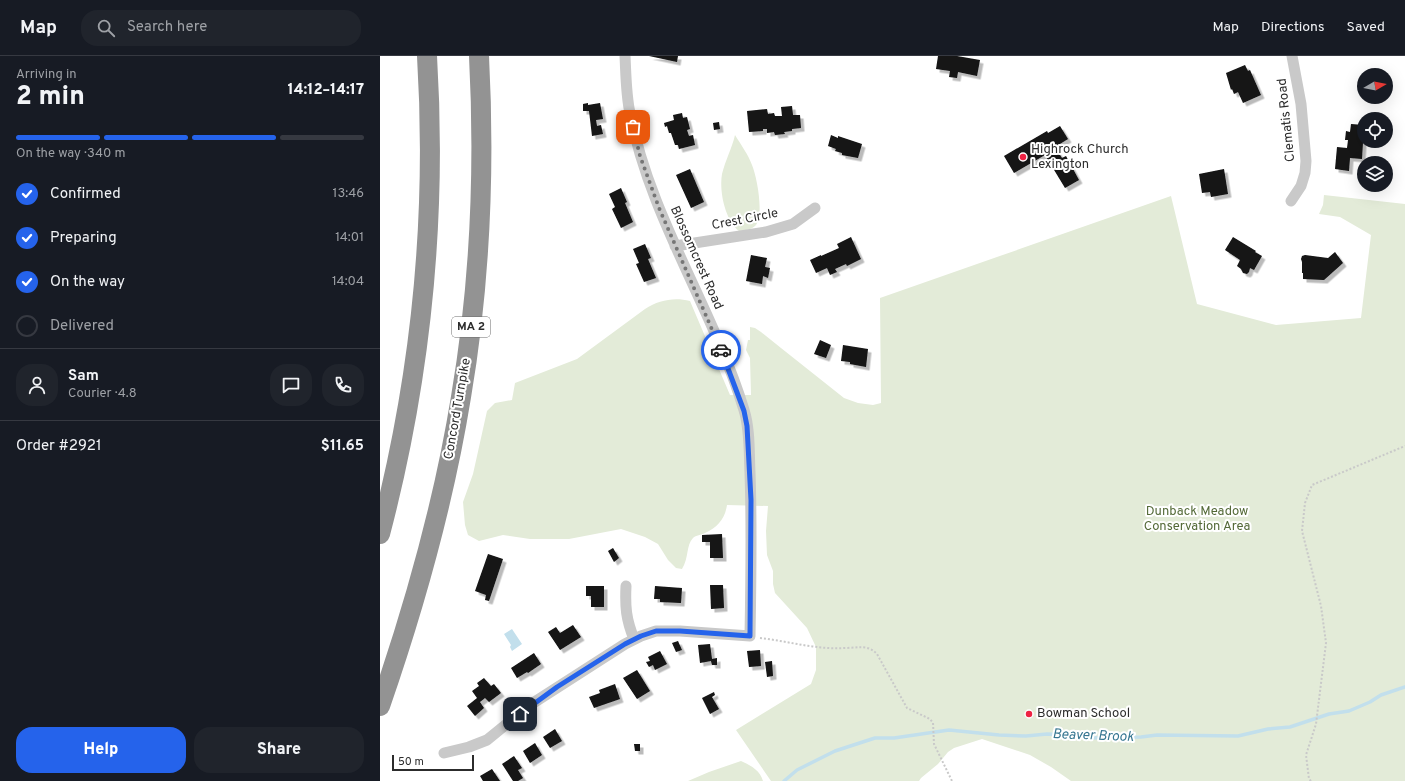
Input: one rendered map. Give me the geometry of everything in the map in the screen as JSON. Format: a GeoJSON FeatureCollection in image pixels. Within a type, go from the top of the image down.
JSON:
{"type":"FeatureCollection","features":[{"type":"Feature","properties":{"kind":"highway"},"geometry":{"type":"LineString","coordinates":[[380,534],[407,415],[423,297],[430,177],[430,124],[427,56]]}},
{"type":"Feature","properties":{"kind":"highway","name":"Concord Turnpike"},"geometry":{"type":"LineString","coordinates":[[380,706],[409,619],[432,535],[450,458],[464,379],[472,320],[480,214],[481,135],[479,56]]}},
{"type":"Feature","properties":{"kind":"street","name":"Blossomcrest Road"},"geometry":{"type":"LineString","coordinates":[[625,56],[629,112],[640,156],[659,208],[720,347],[744,411],[749,449],[751,500],[750,636]]}},
{"type":"Feature","properties":{"kind":"street","name":"Clematis Road"},"geometry":{"type":"LineString","coordinates":[[1291,201],[1301,186],[1305,173],[1306,161],[1301,104],[1292,56]]}},
{"type":"Feature","properties":{"kind":"street","name":"Crest Circle"},"geometry":{"type":"LineString","coordinates":[[675,246],[766,232],[792,224],[815,208]]}},
{"type":"Feature","properties":{"kind":"street"},"geometry":{"type":"LineString","coordinates":[[626,586],[628,623],[634,639]]}},
{"type":"Feature","properties":{"kind":"street"},"geometry":{"type":"LineString","coordinates":[[444,753],[469,747],[487,740],[530,705],[634,639],[656,631],[750,636]]}},
{"type":"Feature","properties":{"kind":"path"},"geometry":{"type":"LineString","coordinates":[[1311,781],[1309,779],[1306,755],[1316,724],[1326,643],[1321,606],[1302,531],[1305,503],[1312,486],[1405,446]]}},
{"type":"Feature","properties":{"kind":"path"},"geometry":{"type":"LineString","coordinates":[[750,636],[820,647],[872,649],[880,660],[907,708],[930,719],[933,723],[934,744],[937,753],[952,781]]}},
{"type":"Feature","properties":{"kind":"green space"},"geometry":{"type":"Polygon","coordinates":[[[735,135],[752,165],[758,186],[760,204],[756,225],[750,229],[739,231],[730,220],[727,213],[721,189],[722,174],[735,135]]]}},
{"type":"Feature","properties":{"kind":"green space","name":"Dunback Meadow Conservation Area"},"geometry":{"type":"Polygon","coordinates":[[[1324,195],[1405,204],[1405,781],[1071,781],[1030,755],[982,739],[954,748],[948,752],[938,764],[919,781],[771,781],[736,730],[811,684],[816,670],[816,647],[807,628],[775,593],[773,571],[767,555],[766,531],[768,506],[727,505],[724,515],[717,526],[694,537],[691,541],[682,569],[676,568],[668,560],[658,544],[645,537],[621,529],[569,539],[530,539],[503,535],[479,541],[468,535],[465,525],[463,502],[473,474],[487,411],[495,403],[512,400],[515,383],[577,359],[645,309],[656,303],[672,299],[690,301],[730,395],[751,395],[750,358],[746,350],[748,340],[750,340],[750,327],[761,332],[844,398],[858,403],[873,405],[881,403],[880,298],[1171,196],[1197,304],[1276,325],[1361,318],[1371,235],[1340,217],[1319,214],[1323,205],[1324,195]]]}},
{"type":"Feature","properties":{"kind":"green space"},"geometry":{"type":"Polygon","coordinates":[[[741,761],[757,771],[762,777],[763,781],[688,781],[709,772],[741,761]]]}},
{"type":"Feature","properties":{"kind":"water"},"geometry":{"type":"Polygon","coordinates":[[[512,629],[522,644],[512,651],[510,647],[511,645],[504,634],[512,629]]]}},
{"type":"Feature","properties":{"kind":"building"},"geometry":{"type":"Polygon","coordinates":[[[649,56],[678,56],[677,62],[649,56]]]}},
{"type":"Feature","properties":{"kind":"building"},"geometry":{"type":"Polygon","coordinates":[[[938,56],[957,56],[980,60],[977,76],[958,72],[957,78],[949,77],[950,71],[936,69],[938,56]]]}},
{"type":"Feature","properties":{"kind":"building"},"geometry":{"type":"Polygon","coordinates":[[[1245,65],[1248,71],[1250,70],[1261,95],[1243,103],[1238,92],[1234,94],[1232,89],[1231,90],[1226,73],[1245,65]]]}},
{"type":"Feature","properties":{"kind":"building"},"geometry":{"type":"Polygon","coordinates":[[[588,103],[588,105],[600,103],[603,119],[596,120],[597,126],[601,125],[603,134],[592,136],[589,111],[583,111],[583,104],[588,103]]]}},
{"type":"Feature","properties":{"kind":"building"},"geometry":{"type":"Polygon","coordinates":[[[792,106],[793,115],[800,115],[801,128],[784,132],[785,134],[775,135],[774,132],[767,133],[767,129],[763,129],[763,131],[749,132],[747,111],[767,109],[768,114],[774,113],[775,116],[782,116],[781,107],[792,106]]]}},
{"type":"Feature","properties":{"kind":"building"},"geometry":{"type":"Polygon","coordinates":[[[682,113],[683,118],[687,117],[690,129],[687,130],[689,136],[693,135],[695,145],[679,149],[678,145],[675,145],[671,133],[669,133],[667,126],[665,127],[664,123],[674,120],[673,115],[682,113]]]}},
{"type":"Feature","properties":{"kind":"building"},"geometry":{"type":"Polygon","coordinates":[[[719,122],[720,129],[714,130],[713,123],[719,122]]]}},
{"type":"Feature","properties":{"kind":"building"},"geometry":{"type":"Polygon","coordinates":[[[1351,124],[1357,124],[1357,148],[1363,148],[1362,156],[1357,156],[1357,159],[1350,158],[1349,171],[1335,169],[1337,147],[1347,148],[1348,140],[1345,140],[1346,131],[1350,132],[1351,124]]]}},
{"type":"Feature","properties":{"kind":"building","name":"Highrock Church Lexington"},"geometry":{"type":"Polygon","coordinates":[[[1060,126],[1068,139],[1055,147],[1062,158],[1066,156],[1079,180],[1065,188],[1045,155],[1014,173],[1004,156],[1047,131],[1048,133],[1060,126]]]}},
{"type":"Feature","properties":{"kind":"building"},"geometry":{"type":"Polygon","coordinates":[[[831,135],[862,144],[858,158],[842,155],[842,153],[835,151],[836,149],[828,146],[831,135]]]}},
{"type":"Feature","properties":{"kind":"building"},"geometry":{"type":"Polygon","coordinates":[[[690,169],[704,202],[691,208],[676,175],[690,169]]]}},
{"type":"Feature","properties":{"kind":"building"},"geometry":{"type":"Polygon","coordinates":[[[1224,169],[1228,194],[1211,197],[1210,192],[1202,193],[1199,174],[1224,169]]]}},
{"type":"Feature","properties":{"kind":"building"},"geometry":{"type":"Polygon","coordinates":[[[621,188],[627,202],[625,203],[633,222],[621,228],[612,209],[615,207],[609,194],[621,188]]]}},
{"type":"Feature","properties":{"kind":"building"},"geometry":{"type":"Polygon","coordinates":[[[851,237],[861,259],[847,266],[846,264],[835,269],[837,272],[830,275],[827,268],[816,273],[810,260],[839,248],[837,244],[851,237]]]}},
{"type":"Feature","properties":{"kind":"building"},"geometry":{"type":"Polygon","coordinates":[[[1233,237],[1262,256],[1254,270],[1250,268],[1247,274],[1243,273],[1237,266],[1240,260],[1225,250],[1233,237]]]}},
{"type":"Feature","properties":{"kind":"building"},"geometry":{"type":"Polygon","coordinates":[[[645,244],[651,258],[648,259],[656,278],[644,282],[636,264],[639,263],[633,249],[645,244]]]}},
{"type":"Feature","properties":{"kind":"building"},"geometry":{"type":"Polygon","coordinates":[[[1335,252],[1343,263],[1324,280],[1303,279],[1302,256],[1305,255],[1328,258],[1335,252]]]}},
{"type":"Feature","properties":{"kind":"building"},"geometry":{"type":"Polygon","coordinates":[[[751,255],[767,258],[765,267],[770,268],[768,278],[763,276],[762,284],[746,281],[751,255]]]}},
{"type":"Feature","properties":{"kind":"building"},"geometry":{"type":"Polygon","coordinates":[[[820,340],[831,345],[826,358],[814,354],[820,340]]]}},
{"type":"Feature","properties":{"kind":"building"},"geometry":{"type":"Polygon","coordinates":[[[843,345],[868,349],[866,367],[841,361],[843,345]]]}},
{"type":"Feature","properties":{"kind":"building"},"geometry":{"type":"Polygon","coordinates":[[[722,534],[723,558],[710,558],[710,542],[702,542],[702,535],[722,534]]]}},
{"type":"Feature","properties":{"kind":"building"},"geometry":{"type":"Polygon","coordinates":[[[613,548],[619,558],[614,562],[608,551],[613,548]]]}},
{"type":"Feature","properties":{"kind":"building"},"geometry":{"type":"Polygon","coordinates":[[[488,554],[503,559],[489,601],[485,600],[486,595],[475,591],[488,554]]]}},
{"type":"Feature","properties":{"kind":"building"},"geometry":{"type":"Polygon","coordinates":[[[710,585],[723,585],[724,608],[711,609],[710,585]]]}},
{"type":"Feature","properties":{"kind":"building"},"geometry":{"type":"Polygon","coordinates":[[[586,586],[604,586],[604,607],[591,607],[591,596],[586,596],[586,586]]]}},
{"type":"Feature","properties":{"kind":"building"},"geometry":{"type":"Polygon","coordinates":[[[655,586],[682,588],[681,603],[660,602],[660,599],[654,599],[655,586]]]}},
{"type":"Feature","properties":{"kind":"building"},"geometry":{"type":"Polygon","coordinates":[[[573,625],[581,637],[560,650],[548,632],[556,627],[560,633],[573,625]]]}},
{"type":"Feature","properties":{"kind":"building"},"geometry":{"type":"Polygon","coordinates":[[[678,641],[682,650],[676,652],[672,643],[678,641]]]}},
{"type":"Feature","properties":{"kind":"building"},"geometry":{"type":"Polygon","coordinates":[[[710,644],[712,659],[717,658],[717,665],[712,665],[711,661],[700,663],[698,645],[710,644]]]}},
{"type":"Feature","properties":{"kind":"building"},"geometry":{"type":"Polygon","coordinates":[[[760,650],[761,666],[749,667],[747,651],[760,650]]]}},
{"type":"Feature","properties":{"kind":"building"},"geometry":{"type":"Polygon","coordinates":[[[660,651],[667,664],[655,670],[653,665],[649,667],[646,662],[650,661],[648,657],[660,651]]]}},
{"type":"Feature","properties":{"kind":"building"},"geometry":{"type":"Polygon","coordinates":[[[534,653],[541,664],[528,673],[527,672],[517,678],[511,668],[534,653]]]}},
{"type":"Feature","properties":{"kind":"building"},"geometry":{"type":"Polygon","coordinates":[[[772,661],[773,676],[767,677],[765,662],[772,661]]]}},
{"type":"Feature","properties":{"kind":"building"},"geometry":{"type":"Polygon","coordinates":[[[637,670],[650,691],[637,699],[623,678],[637,670]]]}},
{"type":"Feature","properties":{"kind":"building"},"geometry":{"type":"Polygon","coordinates":[[[484,678],[491,686],[494,684],[501,693],[489,702],[485,698],[480,702],[484,708],[475,716],[467,706],[477,698],[472,691],[479,686],[477,683],[484,678]]]}},
{"type":"Feature","properties":{"kind":"building"},"geometry":{"type":"Polygon","coordinates":[[[615,684],[620,699],[594,708],[589,697],[600,693],[599,690],[615,684]]]}},
{"type":"Feature","properties":{"kind":"building"},"geometry":{"type":"Polygon","coordinates":[[[714,692],[715,695],[712,697],[719,709],[710,714],[702,698],[714,692]]]}},
{"type":"Feature","properties":{"kind":"building"},"geometry":{"type":"Polygon","coordinates":[[[555,729],[562,741],[550,748],[543,737],[555,729]]]}},
{"type":"Feature","properties":{"kind":"building"},"geometry":{"type":"Polygon","coordinates":[[[535,743],[542,755],[530,763],[523,751],[535,743]]]}},
{"type":"Feature","properties":{"kind":"building"},"geometry":{"type":"Polygon","coordinates":[[[634,744],[640,744],[640,751],[635,751],[634,744]]]}},
{"type":"Feature","properties":{"kind":"building"},"geometry":{"type":"Polygon","coordinates":[[[514,756],[522,768],[518,770],[523,778],[518,781],[513,781],[502,764],[514,756]]]}},
{"type":"Feature","properties":{"kind":"building"},"geometry":{"type":"Polygon","coordinates":[[[492,769],[500,781],[483,781],[480,776],[492,769]]]}},
{"type":"Feature","properties":{"kind":"waterway","name":"Beaver Brook"},"geometry":{"type":"LineString","coordinates":[[784,781],[797,770],[835,751],[875,738],[894,738],[949,730],[999,735],[1026,736],[1047,734],[1070,735],[1086,738],[1141,737],[1157,735],[1238,736],[1268,729],[1290,727],[1329,714],[1349,711],[1370,702],[1381,695],[1405,687]]}},
{"type":"Feature","properties":{"kind":"way so far"},"geometry":{"type":"LineString","coordinates":[[633,127],[640,156],[659,208],[721,350]]}},
{"type":"Feature","properties":{"kind":"place","name":"Highrock Church Lexington"},"geometry":{"type":"Point","coordinates":[1023,157]}},
{"type":"Feature","properties":{"kind":"place","name":"Bowman School"},"geometry":{"type":"Point","coordinates":[1029,714]}},
{"type":"Feature","properties":{"kind":"route"},"geometry":{"type":"LineString","coordinates":[[520,714],[530,705],[557,687],[625,644],[641,636],[656,631],[680,631],[750,636],[751,500],[747,426],[744,411],[721,350]]}}]}
